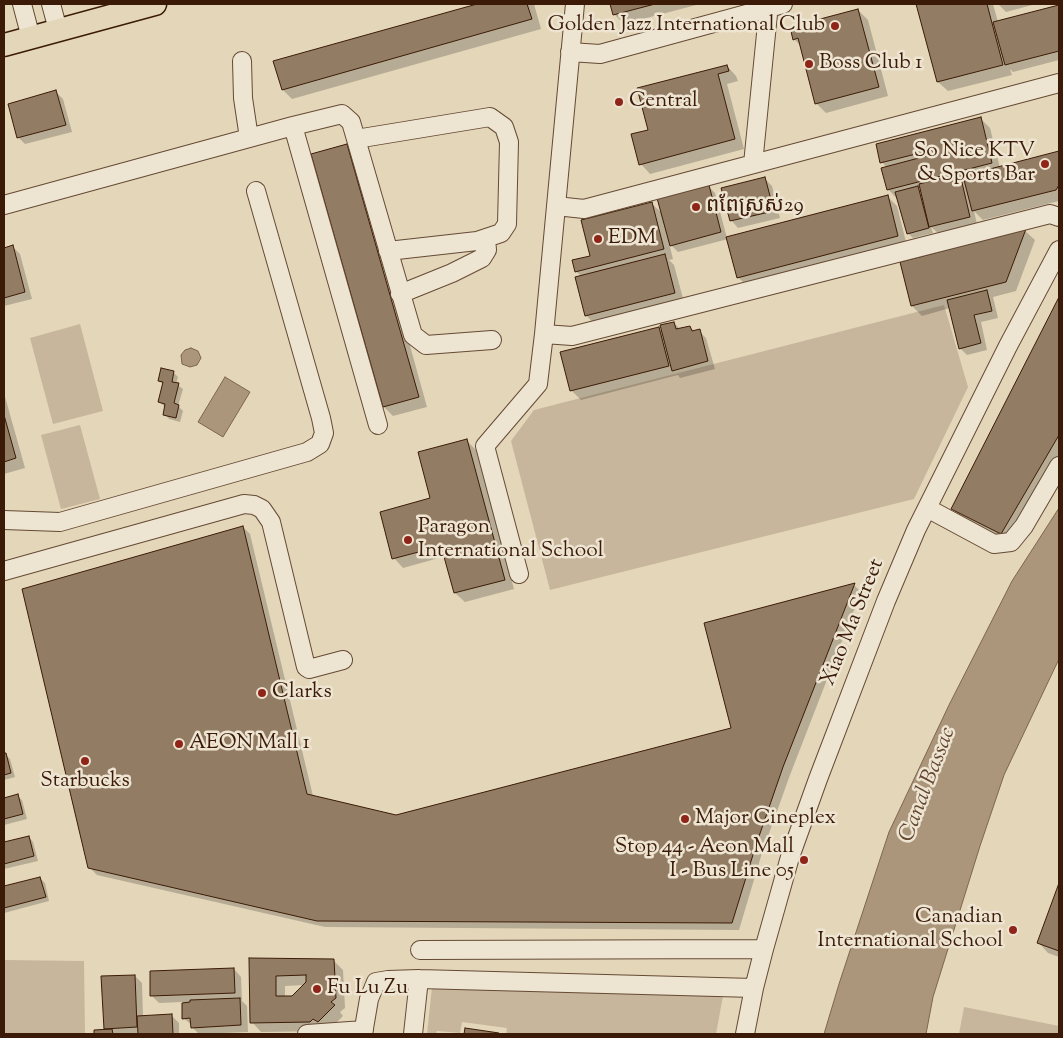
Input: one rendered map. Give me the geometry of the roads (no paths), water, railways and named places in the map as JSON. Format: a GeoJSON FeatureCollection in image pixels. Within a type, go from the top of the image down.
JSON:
{"type":"FeatureCollection","features":[{"type":"Feature","properties":{"kind":"main road"},"geometry":{"type":"LineString","coordinates":[[4,45],[58,30],[117,9],[155,4]]}},
{"type":"Feature","properties":{"kind":"street"},"geometry":{"type":"LineString","coordinates":[[22,4],[31,38]]}},
{"type":"Feature","properties":{"kind":"street"},"geometry":{"type":"LineString","coordinates":[[51,4],[58,30]]}},
{"type":"Feature","properties":{"kind":"street"},"geometry":{"type":"LineString","coordinates":[[519,574],[485,446],[538,384],[574,4]]}},
{"type":"Feature","properties":{"kind":"street"},"geometry":{"type":"LineString","coordinates":[[570,52],[600,54],[773,5],[753,164]]}},
{"type":"Feature","properties":{"kind":"street"},"geometry":{"type":"LineString","coordinates":[[242,61],[243,98],[249,138]]}},
{"type":"Feature","properties":{"kind":"street"},"geometry":{"type":"LineString","coordinates":[[556,206],[584,209],[1059,83]]}},
{"type":"Feature","properties":{"kind":"street"},"geometry":{"type":"LineString","coordinates":[[4,205],[342,114],[351,122],[413,335],[426,345],[492,340]]}},
{"type":"Feature","properties":{"kind":"street"},"geometry":{"type":"LineString","coordinates":[[356,139],[490,116],[504,127],[509,142],[507,224],[501,233],[477,241],[388,251]]}},
{"type":"Feature","properties":{"kind":"street"},"geometry":{"type":"LineString","coordinates":[[293,126],[378,425]]}},
{"type":"Feature","properties":{"kind":"street"},"geometry":{"type":"LineString","coordinates":[[4,520],[60,522],[306,452],[320,444],[324,433],[321,418],[256,191]]}},
{"type":"Feature","properties":{"kind":"street"},"geometry":{"type":"LineString","coordinates":[[544,334],[572,336],[1050,214],[1059,217]]}},
{"type":"Feature","properties":{"kind":"street"},"geometry":{"type":"LineString","coordinates":[[400,294],[452,273],[482,258],[487,250],[486,238]]}},
{"type":"Feature","properties":{"kind":"street","name":"Xiao Ma Street"},"geometry":{"type":"LineString","coordinates":[[745,1034],[754,988],[790,857],[821,770],[886,601],[916,530],[1008,346],[1055,270],[1059,250]]}},
{"type":"Feature","properties":{"kind":"street"},"geometry":{"type":"LineString","coordinates":[[927,508],[994,544],[1011,542],[1024,526],[1059,466]]}},
{"type":"Feature","properties":{"kind":"street"},"geometry":{"type":"LineString","coordinates":[[4,571],[244,504],[254,505],[262,509],[271,522],[306,666],[309,669],[343,660]]}},
{"type":"Feature","properties":{"kind":"street"},"geometry":{"type":"LineString","coordinates":[[420,950],[764,949]]}},
{"type":"Feature","properties":{"kind":"street"},"geometry":{"type":"LineString","coordinates":[[413,1034],[419,979]]}},
{"type":"Feature","properties":{"kind":"street"},"geometry":{"type":"LineString","coordinates":[[306,1034],[364,1032],[369,999],[376,982],[388,980],[419,979],[754,988]]}},
{"type":"Feature","properties":{"kind":"water"},"geometry":{"type":"Polygon","coordinates":[[[191,348],[198,351],[201,358],[197,365],[190,367],[182,364],[181,355],[185,350],[191,348]]]}},
{"type":"Feature","properties":{"kind":"water"},"geometry":{"type":"Polygon","coordinates":[[[225,377],[250,392],[223,437],[198,422],[225,377]]]}},
{"type":"Feature","properties":{"kind":"water","name":"Canal Bassac"},"geometry":{"type":"Polygon","coordinates":[[[1059,508],[1059,659],[1004,775],[933,997],[926,1034],[824,1034],[889,832],[949,705],[1012,581],[1059,508]]]}},
{"type":"Feature","properties":{"kind":"place","name":"Golden Jazz International Club"},"geometry":{"type":"Point","coordinates":[835,26]}},
{"type":"Feature","properties":{"kind":"place","name":"Boss Club 1"},"geometry":{"type":"Point","coordinates":[809,64]}},
{"type":"Feature","properties":{"kind":"place","name":"Central"},"geometry":{"type":"Point","coordinates":[619,102]}},
{"type":"Feature","properties":{"kind":"place","name":"So Nice KTV & Sports Bar"},"geometry":{"type":"Point","coordinates":[1045,164]}},
{"type":"Feature","properties":{"kind":"place","name":"ពពែស្រស់29"},"geometry":{"type":"Point","coordinates":[696,207]}},
{"type":"Feature","properties":{"kind":"place","name":"EDM"},"geometry":{"type":"Point","coordinates":[598,239]}},
{"type":"Feature","properties":{"kind":"place","name":"Paragon International School"},"geometry":{"type":"Point","coordinates":[408,540]}},
{"type":"Feature","properties":{"kind":"place","name":"Clarks"},"geometry":{"type":"Point","coordinates":[262,693]}},
{"type":"Feature","properties":{"kind":"place","name":"AEON Mall 1"},"geometry":{"type":"Point","coordinates":[179,744]}},
{"type":"Feature","properties":{"kind":"place","name":"Starbucks"},"geometry":{"type":"Point","coordinates":[85,761]}},
{"type":"Feature","properties":{"kind":"place","name":"Major Cineplex"},"geometry":{"type":"Point","coordinates":[685,819]}},
{"type":"Feature","properties":{"kind":"place","name":"Stop 44 - Aeon Mall I - Bus Line 05"},"geometry":{"type":"Point","coordinates":[804,860]}},
{"type":"Feature","properties":{"kind":"place","name":"Canadian International School"},"geometry":{"type":"Point","coordinates":[1013,930]}},
{"type":"Feature","properties":{"kind":"place","name":"Fu Lu Zu"},"geometry":{"type":"Point","coordinates":[317,989]}}]}
